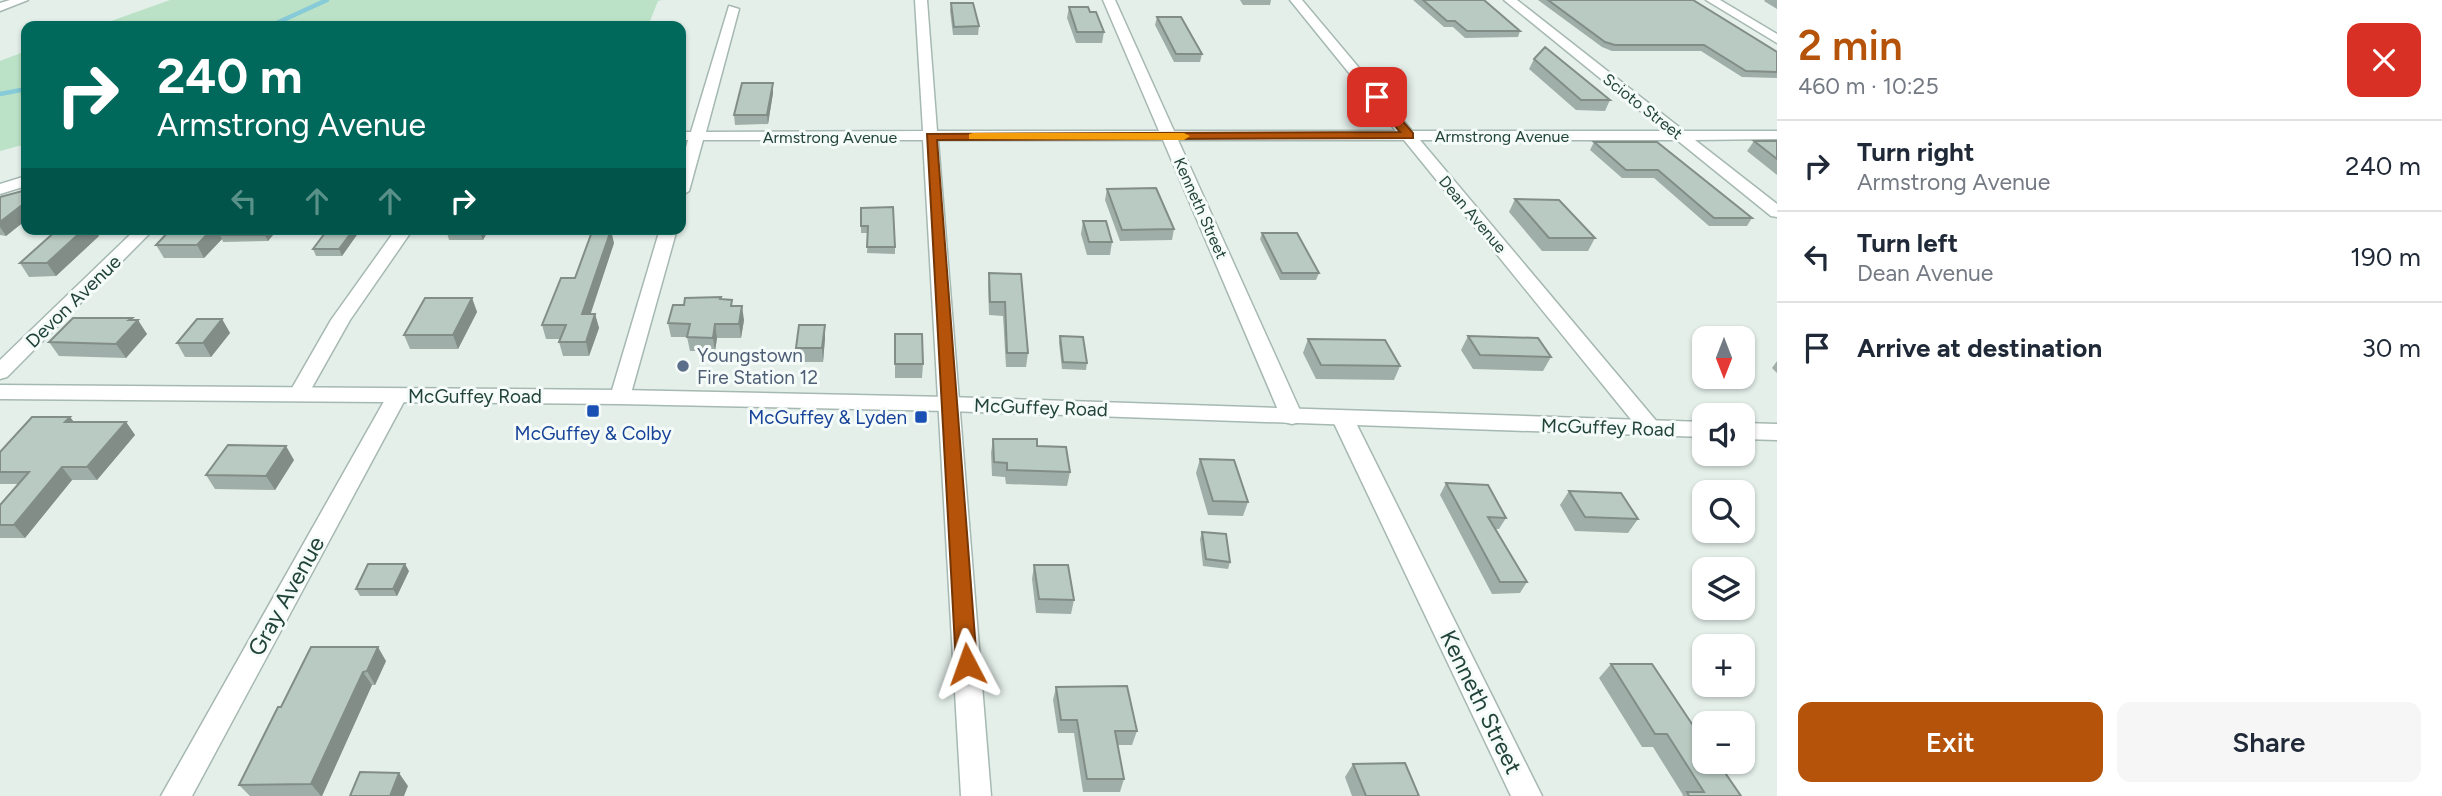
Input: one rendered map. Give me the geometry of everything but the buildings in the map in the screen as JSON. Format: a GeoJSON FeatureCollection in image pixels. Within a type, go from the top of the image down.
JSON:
{"type":"FeatureCollection","features":[{"type":"Feature","properties":{"kind":"street"},"geometry":{"type":"LineString","coordinates":[[0,7],[22,0]]}},
{"type":"Feature","properties":{"kind":"street"},"geometry":{"type":"LineString","coordinates":[[921,0],[976,796]]}},
{"type":"Feature","properties":{"kind":"street","name":"Kenneth Street"},"geometry":{"type":"LineString","coordinates":[[1109,0],[1292,417]]}},
{"type":"Feature","properties":{"kind":"street","name":"Dean Avenue"},"geometry":{"type":"LineString","coordinates":[[1296,0],[1650,428]]}},
{"type":"Feature","properties":{"kind":"street","name":"Scioto Street"},"geometry":{"type":"LineString","coordinates":[[1510,0],[1777,212]]}},
{"type":"Feature","properties":{"kind":"street"},"geometry":{"type":"LineString","coordinates":[[1712,0],[1777,39]]}},
{"type":"Feature","properties":{"kind":"street"},"geometry":{"type":"LineString","coordinates":[[686,174],[733,9]]}},
{"type":"Feature","properties":{"kind":"street","name":"Armstrong Avenue"},"geometry":{"type":"LineString","coordinates":[[686,136],[1777,135]]}},
{"type":"Feature","properties":{"kind":"street"},"geometry":{"type":"LineString","coordinates":[[0,189],[21,183]]}},
{"type":"Feature","properties":{"kind":"street","name":"Devon Avenue"},"geometry":{"type":"LineString","coordinates":[[0,372],[140,235]]}},
{"type":"Feature","properties":{"kind":"street"},"geometry":{"type":"LineString","coordinates":[[298,395],[341,320],[401,235]]}},
{"type":"Feature","properties":{"kind":"street"},"geometry":{"type":"LineString","coordinates":[[620,397],[667,235]]}},
{"type":"Feature","properties":{"kind":"street","name":"McGuffey Road"},"geometry":{"type":"LineString","coordinates":[[0,392],[620,397],[948,404],[1692,430]]}},
{"type":"Feature","properties":{"kind":"street","name":"Gray Avenue"},"geometry":{"type":"LineString","coordinates":[[176,796],[397,396]]}},
{"type":"Feature","properties":{"kind":"street","name":"Kenneth Street"},"geometry":{"type":"LineString","coordinates":[[1343,419],[1527,796]]}},
{"type":"Feature","properties":{"kind":"street"},"geometry":{"type":"LineString","coordinates":[[1755,431],[1777,432]]}},
{"type":"Feature","properties":{"kind":"green space"},"geometry":{"type":"Polygon","coordinates":[[[170,0],[662,0],[658,1],[650,21],[111,21],[170,0]]]}},
{"type":"Feature","properties":{"kind":"green space"},"geometry":{"type":"Polygon","coordinates":[[[21,53],[21,145],[0,151],[0,61],[21,53]]]}},
{"type":"Feature","properties":{"kind":"waterway"},"geometry":{"type":"LineString","coordinates":[[281,21],[327,0]]}},
{"type":"Feature","properties":{"kind":"waterway"},"geometry":{"type":"LineString","coordinates":[[0,94],[21,90]]}},
{"type":"Feature","properties":{"kind":"slow traffic"},"geometry":{"type":"LineString","coordinates":[[973,137],[1184,136]]}},
{"type":"Feature","properties":{"kind":"place","name":"Youngstown Fire Station 12"},"geometry":{"type":"Point","coordinates":[683,366]}},
{"type":"Feature","properties":{"kind":"place","name":"McGuffey & Colby"},"geometry":{"type":"Point","coordinates":[593,411]}},
{"type":"Feature","properties":{"kind":"place","name":"McGuffey & Lyden"},"geometry":{"type":"Point","coordinates":[921,417]}},
{"type":"Feature","properties":{"kind":"route"},"geometry":{"type":"LineString","coordinates":[[967,664],[931,137],[1409,136],[1377,97]]}}]}
